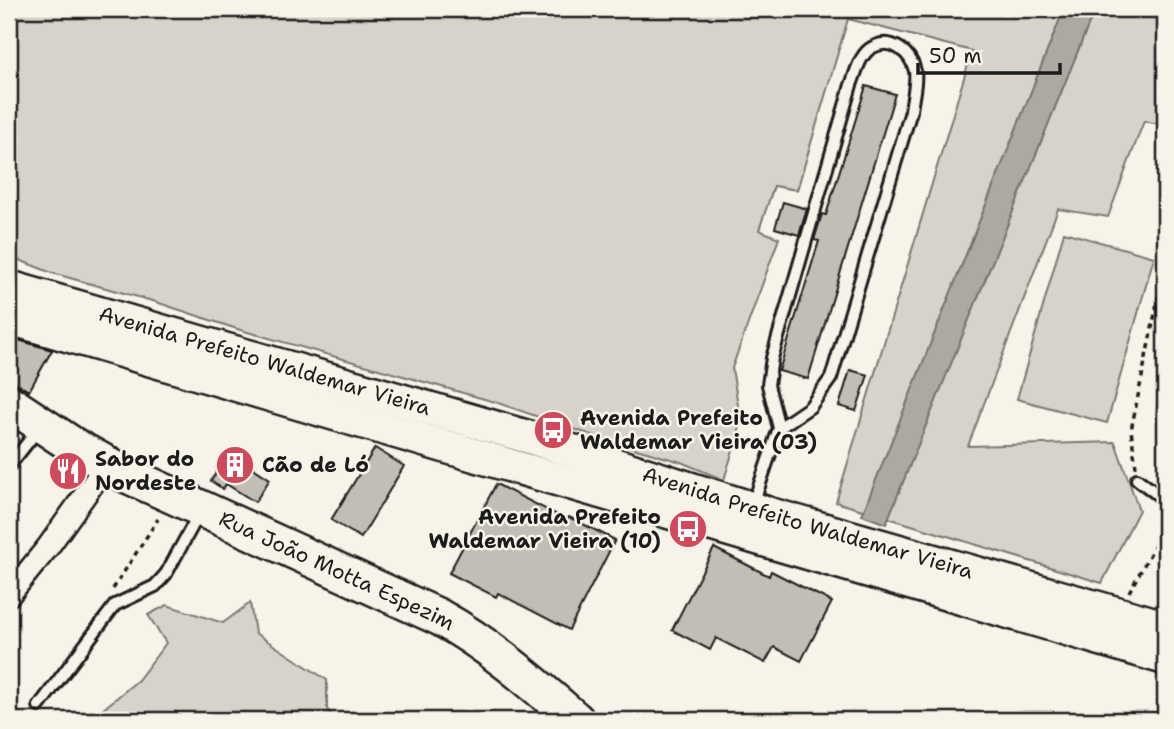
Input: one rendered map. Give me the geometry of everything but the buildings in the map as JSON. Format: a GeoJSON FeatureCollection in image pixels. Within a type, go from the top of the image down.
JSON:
{"type":"FeatureCollection","features":[{"type":"Feature","properties":{"kind":"main road","name":"Avenida Prefeito Waldemar Vieira"},"geometry":{"type":"LineString","coordinates":[[9,287],[534,439],[758,524],[1165,658]]}},
{"type":"Feature","properties":{"kind":"main road","name":"Avenida Prefeito Waldemar Vieira"},"geometry":{"type":"LineString","coordinates":[[9,318],[758,524],[1119,613],[1165,627]]}},
{"type":"Feature","properties":{"kind":"main road","name":"Rua João Motta Espezim"},"geometry":{"type":"LineString","coordinates":[[9,403],[107,464],[427,611],[468,633],[514,667],[576,720]]}},
{"type":"Feature","properties":{"kind":"street"},"geometry":{"type":"LineString","coordinates":[[9,595],[42,555],[107,464]]}},
{"type":"Feature","properties":{"kind":"lane"},"geometry":{"type":"LineString","coordinates":[[758,524],[779,428],[768,385],[772,358],[851,85],[862,58],[873,47],[892,44],[905,51],[915,72],[911,111],[831,378],[810,407],[779,428]]}},
{"type":"Feature","properties":{"kind":"lane"},"geometry":{"type":"LineString","coordinates":[[9,466],[41,425]]}},
{"type":"Feature","properties":{"kind":"lane"},"geometry":{"type":"LineString","coordinates":[[1138,480],[1165,500]]}},
{"type":"Feature","properties":{"kind":"lane"},"geometry":{"type":"LineString","coordinates":[[38,706],[115,605],[155,586],[166,574],[187,503]]}},
{"type":"Feature","properties":{"kind":"path"},"geometry":{"type":"LineString","coordinates":[[1152,11],[1165,9]]}},
{"type":"Feature","properties":{"kind":"path"},"geometry":{"type":"LineString","coordinates":[[1138,480],[1132,430],[1165,265]]}},
{"type":"Feature","properties":{"kind":"path"},"geometry":{"type":"LineString","coordinates":[[108,596],[187,503]]}},
{"type":"Feature","properties":{"kind":"path"},"geometry":{"type":"LineString","coordinates":[[1119,613],[1165,527]]}},
{"type":"Feature","properties":{"kind":"shaded area"},"geometry":{"type":"Polygon","coordinates":[[[9,9],[1165,9],[1165,125],[1144,121],[1108,217],[1058,209],[968,446],[1115,442],[1139,510],[1102,583],[836,502],[972,51],[848,19],[797,190],[774,186],[759,230],[779,238],[732,368],[741,424],[724,480],[681,462],[609,441],[495,402],[237,329],[156,302],[52,273],[9,256],[9,9]]]}},
{"type":"Feature","properties":{"kind":"shaded area"},"geometry":{"type":"Polygon","coordinates":[[[1064,9],[1095,9],[886,524],[862,515],[1064,9]]]}},
{"type":"Feature","properties":{"kind":"shaded area"},"geometry":{"type":"Polygon","coordinates":[[[1064,232],[1154,257],[1107,423],[1017,399],[1064,232]]]}},
{"type":"Feature","properties":{"kind":"shaded area"},"geometry":{"type":"Polygon","coordinates":[[[1165,359],[1165,416],[1156,414],[1165,359]]]}},
{"type":"Feature","properties":{"kind":"shaded area"},"geometry":{"type":"Polygon","coordinates":[[[250,603],[255,633],[327,680],[327,709],[335,720],[90,720],[138,680],[166,643],[148,615],[167,605],[223,623],[250,603]]]}},
{"type":"Feature","properties":{"kind":"place","name":"Avenida Prefeito Waldemar Vieira (03)"},"geometry":{"type":"Point","coordinates":[553,430]}},
{"type":"Feature","properties":{"kind":"place","name":"Cão de Ló"},"geometry":{"type":"Point","coordinates":[235,465]}},
{"type":"Feature","properties":{"kind":"place","name":"Sabor do Nordeste"},"geometry":{"type":"Point","coordinates":[68,471]}},
{"type":"Feature","properties":{"kind":"place","name":"Avenida Prefeito Waldemar Vieira (10)"},"geometry":{"type":"Point","coordinates":[688,529]}}]}
